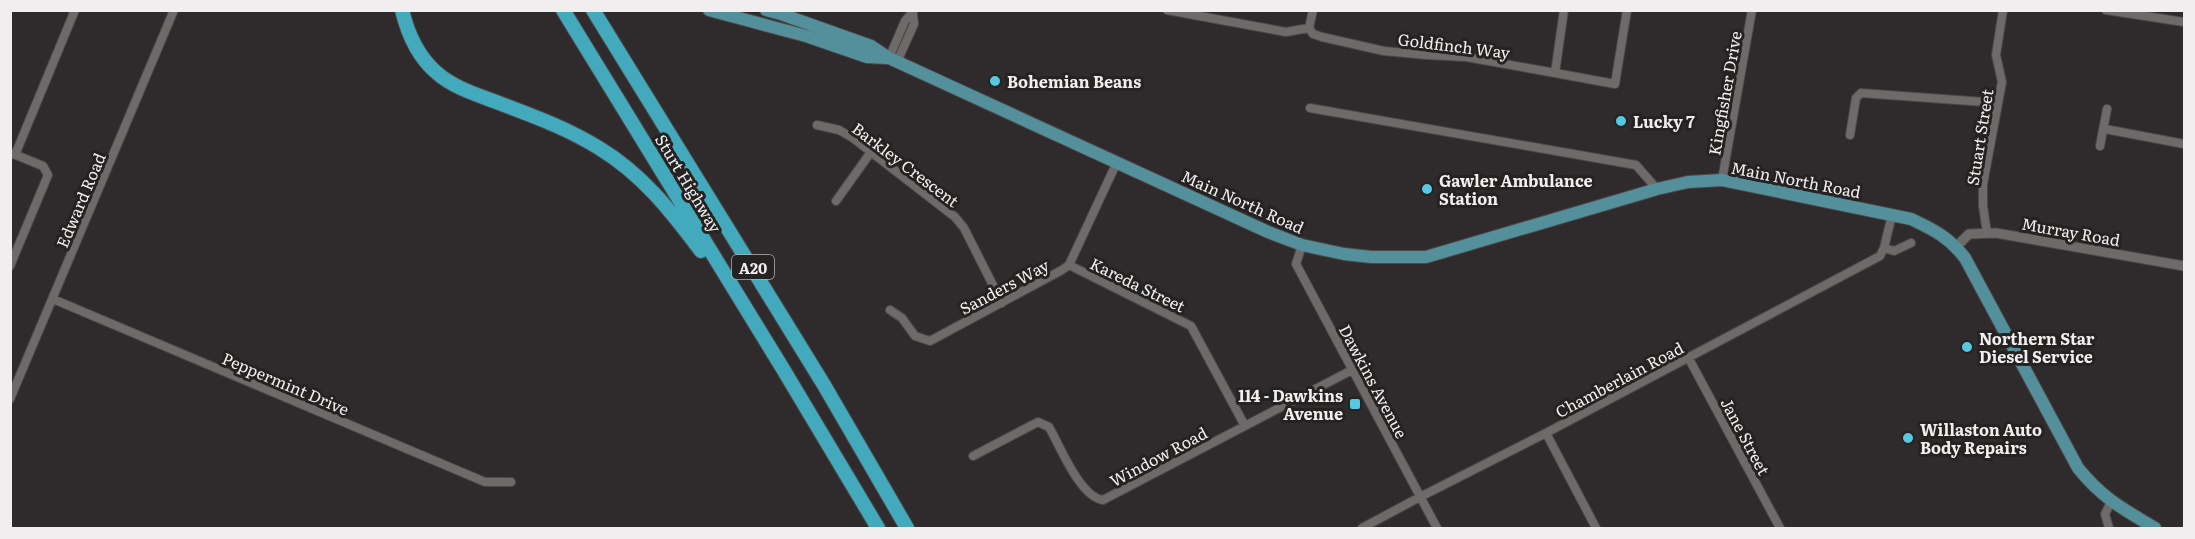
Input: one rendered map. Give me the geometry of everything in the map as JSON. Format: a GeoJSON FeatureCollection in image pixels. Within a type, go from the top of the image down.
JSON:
{"type":"FeatureCollection","features":[{"type":"Feature","properties":{"kind":"highway"},"geometry":{"type":"LineString","coordinates":[[402,10],[417,50],[446,81],[473,94],[562,127],[610,155],[639,178],[669,208],[743,305]]}},
{"type":"Feature","properties":{"kind":"highway","name":"Sturt Highway"},"geometry":{"type":"LineString","coordinates":[[563,10],[878,528]]}},
{"type":"Feature","properties":{"kind":"highway","name":"Sturt Highway"},"geometry":{"type":"LineString","coordinates":[[593,10],[824,385],[906,528]]}},
{"type":"Feature","properties":{"kind":"main road","name":"Main North Road"},"geometry":{"type":"LineString","coordinates":[[709,10],[806,36],[867,57],[893,60]]}},
{"type":"Feature","properties":{"kind":"main road","name":"Main North Road"},"geometry":{"type":"LineString","coordinates":[[766,10],[861,43],[893,60],[1268,232],[1302,245],[1371,257],[1426,257],[1657,189],[1688,182],[1722,180],[1911,219],[1938,231],[1965,258],[2078,468],[2094,488],[2111,502],[2155,528]]}},
{"type":"Feature","properties":{"kind":"street"},"geometry":{"type":"LineString","coordinates":[[10,266],[48,175],[43,166],[13,154],[75,10]]}},
{"type":"Feature","properties":{"kind":"street","name":"Edward Road"},"geometry":{"type":"LineString","coordinates":[[10,399],[174,10]]}},
{"type":"Feature","properties":{"kind":"street"},"geometry":{"type":"LineString","coordinates":[[1167,10],[1286,32],[1309,28],[1313,10]]}},
{"type":"Feature","properties":{"kind":"street"},"geometry":{"type":"LineString","coordinates":[[1555,73],[1564,10]]}},
{"type":"Feature","properties":{"kind":"street","name":"Goldfinch Way"},"geometry":{"type":"LineString","coordinates":[[1309,28],[1316,36],[1384,51],[1426,56],[1466,57],[1615,84],[1627,10]]}},
{"type":"Feature","properties":{"kind":"street","name":"Kingfisher Drive"},"geometry":{"type":"LineString","coordinates":[[1722,180],[1752,10]]}},
{"type":"Feature","properties":{"kind":"street","name":"Stuart Street"},"geometry":{"type":"LineString","coordinates":[[1987,233],[1983,184],[2002,82],[1996,55],[2003,10]]}},
{"type":"Feature","properties":{"kind":"street"},"geometry":{"type":"LineString","coordinates":[[2106,10],[2184,22]]}},
{"type":"Feature","properties":{"kind":"street"},"geometry":{"type":"LineString","coordinates":[[893,60],[905,21],[914,12]]}},
{"type":"Feature","properties":{"kind":"street"},"geometry":{"type":"LineString","coordinates":[[1850,135],[1856,98],[1861,93],[1998,103]]}},
{"type":"Feature","properties":{"kind":"street"},"geometry":{"type":"LineString","coordinates":[[1310,108],[1636,165],[1657,189]]}},
{"type":"Feature","properties":{"kind":"street"},"geometry":{"type":"LineString","coordinates":[[2100,146],[2107,110]]}},
{"type":"Feature","properties":{"kind":"street","name":"Barkley Crescent"},"geometry":{"type":"LineString","coordinates":[[817,125],[839,130],[955,217],[964,228],[1002,303]]}},
{"type":"Feature","properties":{"kind":"street"},"geometry":{"type":"LineString","coordinates":[[2105,129],[2184,144]]}},
{"type":"Feature","properties":{"kind":"street"},"geometry":{"type":"LineString","coordinates":[[836,201],[871,153]]}},
{"type":"Feature","properties":{"kind":"street","name":"Sanders Way"},"geometry":{"type":"LineString","coordinates":[[890,310],[902,318],[915,336],[930,341],[1069,265],[1117,162]]}},
{"type":"Feature","properties":{"kind":"street"},"geometry":{"type":"LineString","coordinates":[[1884,248],[1892,215]]}},
{"type":"Feature","properties":{"kind":"street","name":"Murray Road"},"geometry":{"type":"LineString","coordinates":[[1956,247],[1969,234],[1996,232],[2184,266]]}},
{"type":"Feature","properties":{"kind":"street","name":"Chamberlain Road"},"geometry":{"type":"LineString","coordinates":[[1362,528],[1880,256],[1884,248],[1894,251],[1911,243]]}},
{"type":"Feature","properties":{"kind":"street","name":"Dawkins Avenue"},"geometry":{"type":"LineString","coordinates":[[1302,245],[1296,264],[1437,528]]}},
{"type":"Feature","properties":{"kind":"street","name":"Kareda Street"},"geometry":{"type":"LineString","coordinates":[[1069,265],[1191,326],[1245,426]]}},
{"type":"Feature","properties":{"kind":"street","name":"Peppermint Drive"},"geometry":{"type":"LineString","coordinates":[[53,299],[484,482],[511,482]]}},
{"type":"Feature","properties":{"kind":"street","name":"Jane Street"},"geometry":{"type":"LineString","coordinates":[[1688,357],[1780,528]]}},
{"type":"Feature","properties":{"kind":"street","name":"Window Road"},"geometry":{"type":"LineString","coordinates":[[974,456],[1031,426],[1038,423],[1045,424],[1050,428],[1082,485],[1091,496],[1103,500],[1352,370]]}},
{"type":"Feature","properties":{"kind":"street"},"geometry":{"type":"LineString","coordinates":[[1546,433],[1596,528]]}},
{"type":"Feature","properties":{"kind":"street"},"geometry":{"type":"LineString","coordinates":[[2109,528],[2105,514],[2111,502]]}},
{"type":"Feature","properties":{"kind":"place","name":"Bohemian Beans"},"geometry":{"type":"Point","coordinates":[995,81]}},
{"type":"Feature","properties":{"kind":"place","name":"Lucky 7"},"geometry":{"type":"Point","coordinates":[1621,121]}},
{"type":"Feature","properties":{"kind":"place","name":"Gawler Ambulance Station"},"geometry":{"type":"Point","coordinates":[1427,189]}},
{"type":"Feature","properties":{"kind":"place","name":"Northern Star Diesel Service"},"geometry":{"type":"Point","coordinates":[1967,347]}},
{"type":"Feature","properties":{"kind":"place","name":"114 - Dawkins Avenue"},"geometry":{"type":"Point","coordinates":[1355,404]}},
{"type":"Feature","properties":{"kind":"place","name":"Willaston Auto Body Repairs"},"geometry":{"type":"Point","coordinates":[1908,438]}}]}
